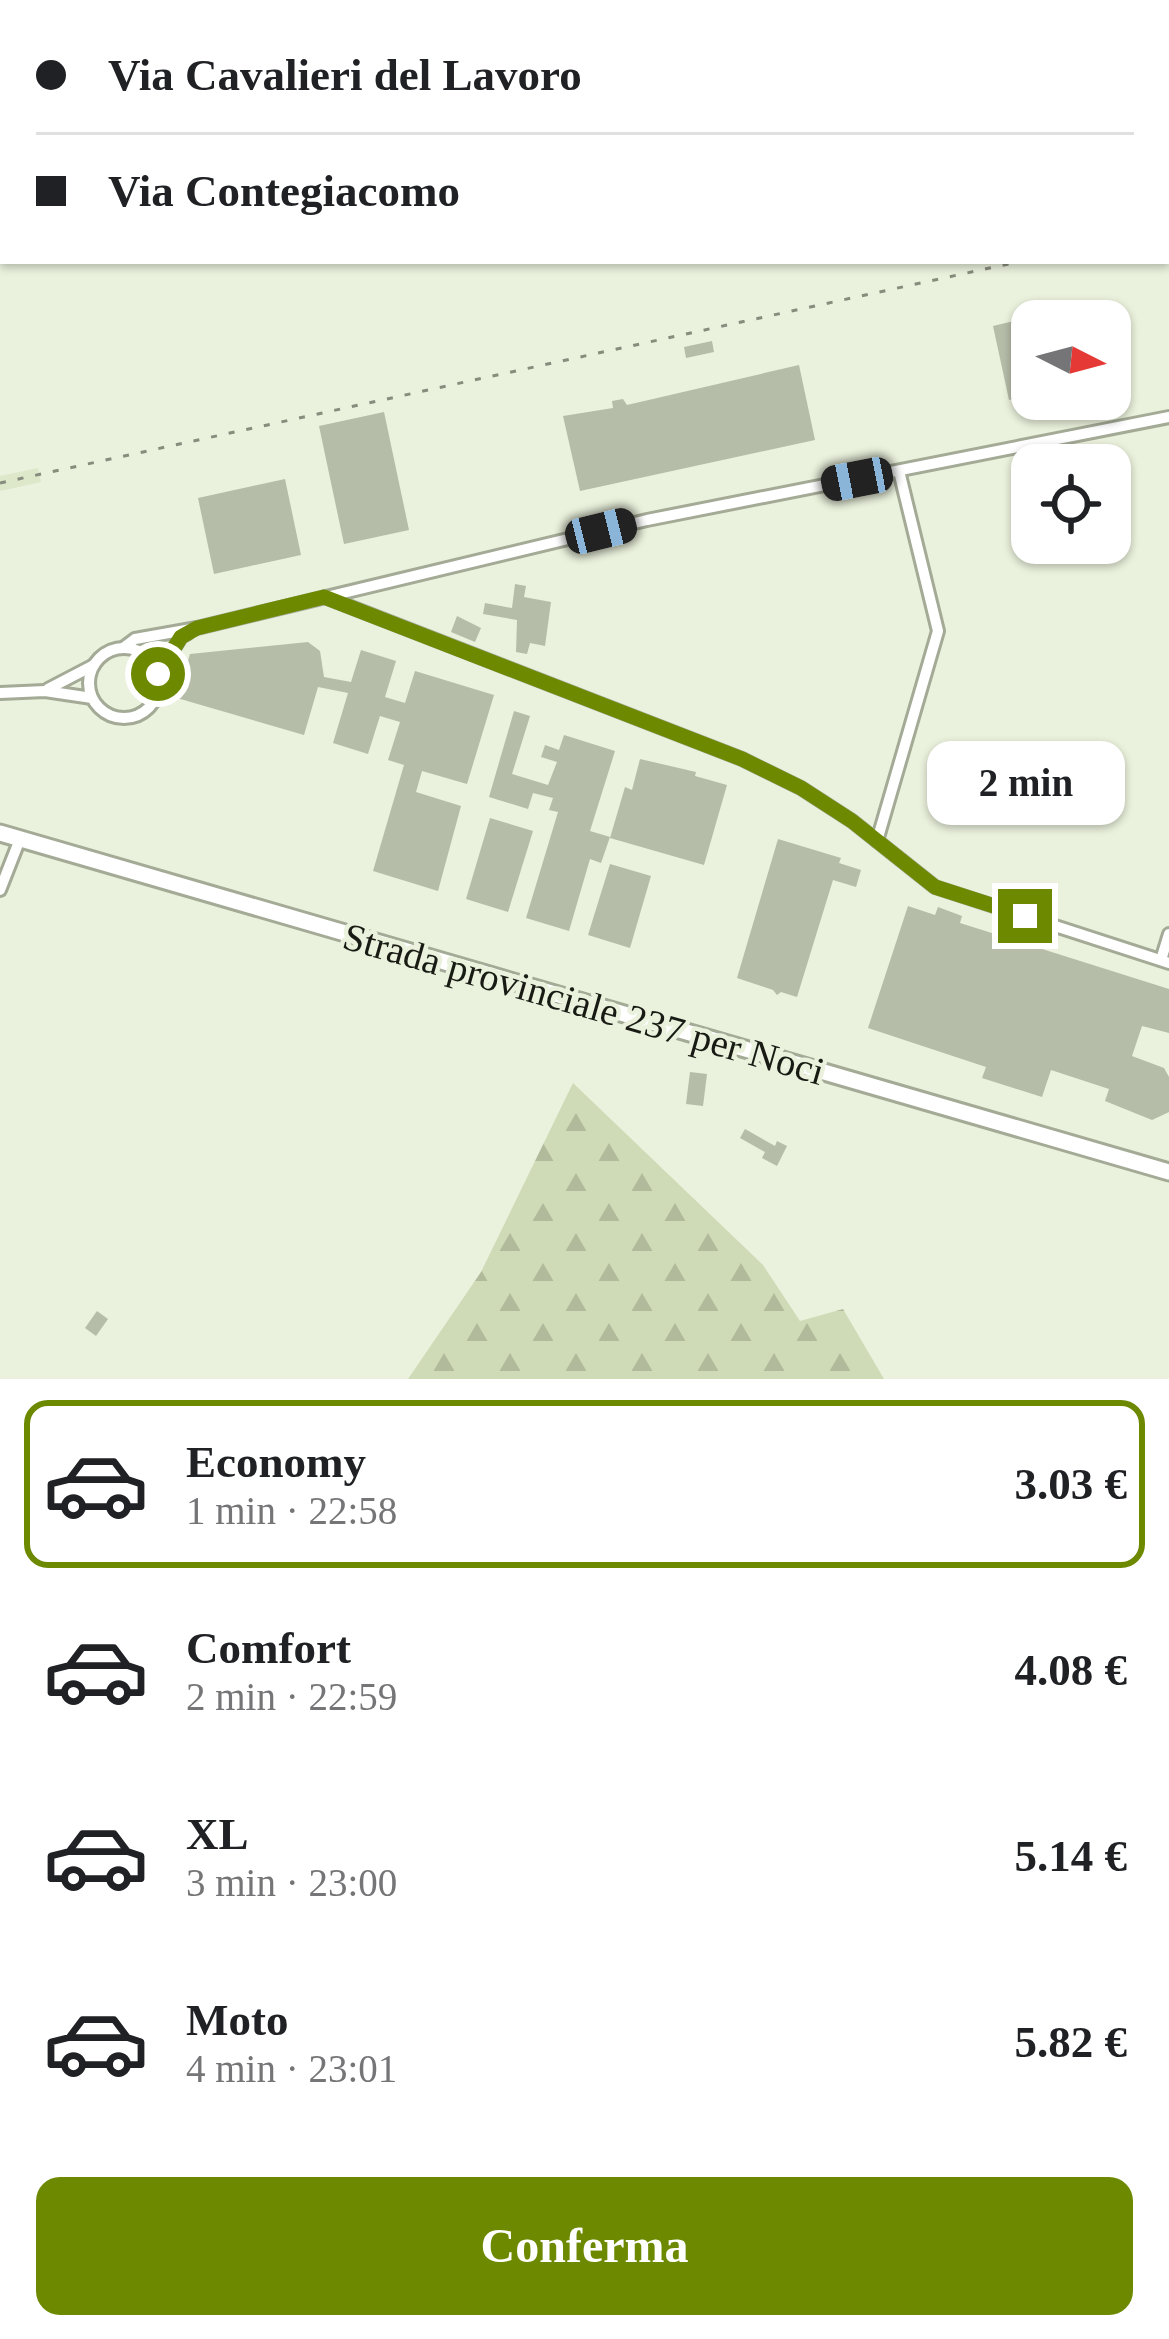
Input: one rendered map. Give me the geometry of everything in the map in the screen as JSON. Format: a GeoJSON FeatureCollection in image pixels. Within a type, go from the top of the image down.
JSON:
{"type":"FeatureCollection","features":[{"type":"Feature","properties":{"kind":"main road","name":"Strada provinciale 237 per Noci"},"geometry":{"type":"LineString","coordinates":[[0,833],[1169,1172]]}},
{"type":"Feature","properties":{"kind":"street"},"geometry":{"type":"LineString","coordinates":[[197,628],[181,637],[158,674],[157,697],[142,714],[131,718],[108,715],[92,698],[89,676],[94,665],[101,656],[135,639],[647,520],[1169,417]]}},
{"type":"Feature","properties":{"kind":"street"},"geometry":{"type":"LineString","coordinates":[[877,841],[938,632],[899,471]]}},
{"type":"Feature","properties":{"kind":"street"},"geometry":{"type":"LineString","coordinates":[[324,597],[742,759],[801,788],[935,887],[1165,962],[1169,934]]}},
{"type":"Feature","properties":{"kind":"street"},"geometry":{"type":"LineString","coordinates":[[123,648],[145,654],[158,674]]}},
{"type":"Feature","properties":{"kind":"street"},"geometry":{"type":"LineString","coordinates":[[45,691],[94,665]]}},
{"type":"Feature","properties":{"kind":"street"},"geometry":{"type":"LineString","coordinates":[[0,693],[45,691],[92,698]]}},
{"type":"Feature","properties":{"kind":"street"},"geometry":{"type":"LineString","coordinates":[[0,890],[20,839]]}},
{"type":"Feature","properties":{"kind":"shaded area"},"geometry":{"type":"Polygon","coordinates":[[[38,468],[41,482],[0,491],[0,476],[38,468]]]}},
{"type":"Feature","properties":{"kind":"green space"},"geometry":{"type":"Polygon","coordinates":[[[573,1083],[763,1265],[800,1321],[843,1309],[884,1379],[408,1379],[481,1272],[573,1083]]]}},
{"type":"Feature","properties":{"kind":"building"},"geometry":{"type":"Polygon","coordinates":[[[1011,322],[1011,400],[1009,400],[993,326],[1011,322]]]}},
{"type":"Feature","properties":{"kind":"building"},"geometry":{"type":"Polygon","coordinates":[[[712,341],[714,352],[686,358],[684,347],[712,341]]]}},
{"type":"Feature","properties":{"kind":"building"},"geometry":{"type":"Polygon","coordinates":[[[799,365],[815,440],[580,491],[563,416],[613,408],[612,401],[623,399],[627,405],[799,365]]]}},
{"type":"Feature","properties":{"kind":"building"},"geometry":{"type":"Polygon","coordinates":[[[384,412],[409,530],[344,544],[319,426],[384,412]]]}},
{"type":"Feature","properties":{"kind":"building"},"geometry":{"type":"Polygon","coordinates":[[[285,479],[301,555],[214,574],[198,498],[285,479]]]}},
{"type":"Feature","properties":{"kind":"building"},"geometry":{"type":"Polygon","coordinates":[[[515,584],[526,586],[524,597],[551,602],[545,646],[530,643],[527,654],[516,652],[517,620],[483,614],[485,603],[512,608],[515,584]]]}},
{"type":"Feature","properties":{"kind":"building"},"geometry":{"type":"Polygon","coordinates":[[[457,616],[481,628],[475,642],[451,632],[457,616]]]}},
{"type":"Feature","properties":{"kind":"building"},"geometry":{"type":"Polygon","coordinates":[[[308,642],[320,651],[324,677],[351,682],[361,650],[396,661],[385,697],[405,703],[415,671],[494,695],[467,784],[422,771],[416,792],[461,806],[438,891],[373,871],[404,765],[388,760],[400,722],[380,716],[368,754],[333,743],[348,693],[318,687],[304,735],[177,698],[190,654],[308,642]]]}},
{"type":"Feature","properties":{"kind":"building"},"geometry":{"type":"Polygon","coordinates":[[[514,711],[530,716],[512,774],[548,785],[557,762],[541,757],[545,745],[559,750],[564,735],[615,751],[590,831],[610,837],[601,863],[590,859],[569,931],[526,918],[558,812],[549,810],[553,798],[533,793],[528,809],[489,797],[514,711]]]}},
{"type":"Feature","properties":{"kind":"building"},"geometry":{"type":"Polygon","coordinates":[[[640,759],[727,785],[704,865],[610,838],[625,787],[632,790],[640,759]]]}},
{"type":"Feature","properties":{"kind":"building"},"geometry":{"type":"Polygon","coordinates":[[[490,818],[533,831],[508,912],[466,899],[490,818]]]}},
{"type":"Feature","properties":{"kind":"building"},"geometry":{"type":"Polygon","coordinates":[[[778,839],[841,858],[839,863],[861,870],[856,887],[833,880],[797,997],[777,995],[737,978],[778,839]]]}},
{"type":"Feature","properties":{"kind":"building"},"geometry":{"type":"Polygon","coordinates":[[[610,864],[651,876],[630,948],[588,935],[610,864]]]}},
{"type":"Feature","properties":{"kind":"building"},"geometry":{"type":"Polygon","coordinates":[[[908,906],[935,915],[938,907],[962,916],[960,923],[1169,989],[1169,1033],[1142,1026],[1132,1056],[1164,1068],[1169,1077],[1169,1112],[1152,1120],[1105,1101],[1109,1089],[1051,1070],[1042,1097],[982,1078],[986,1067],[868,1028],[908,906]]]}},
{"type":"Feature","properties":{"kind":"building"},"geometry":{"type":"Polygon","coordinates":[[[690,1072],[707,1074],[703,1106],[686,1104],[690,1072]]]}},
{"type":"Feature","properties":{"kind":"building"},"geometry":{"type":"Polygon","coordinates":[[[745,1129],[775,1146],[777,1141],[787,1146],[777,1166],[762,1158],[765,1152],[740,1138],[745,1129]]]}},
{"type":"Feature","properties":{"kind":"building"},"geometry":{"type":"Polygon","coordinates":[[[97,1311],[108,1319],[96,1336],[85,1328],[97,1311]]]}},
{"type":"Feature","properties":{"kind":"railway"},"geometry":{"type":"LineString","coordinates":[[0,483],[1008,264]]}},
{"type":"Feature","properties":{"kind":"route"},"geometry":{"type":"LineString","coordinates":[[158,674],[181,637],[197,628],[324,597],[742,759],[801,788],[852,821],[935,887],[1025,916]]}}]}
